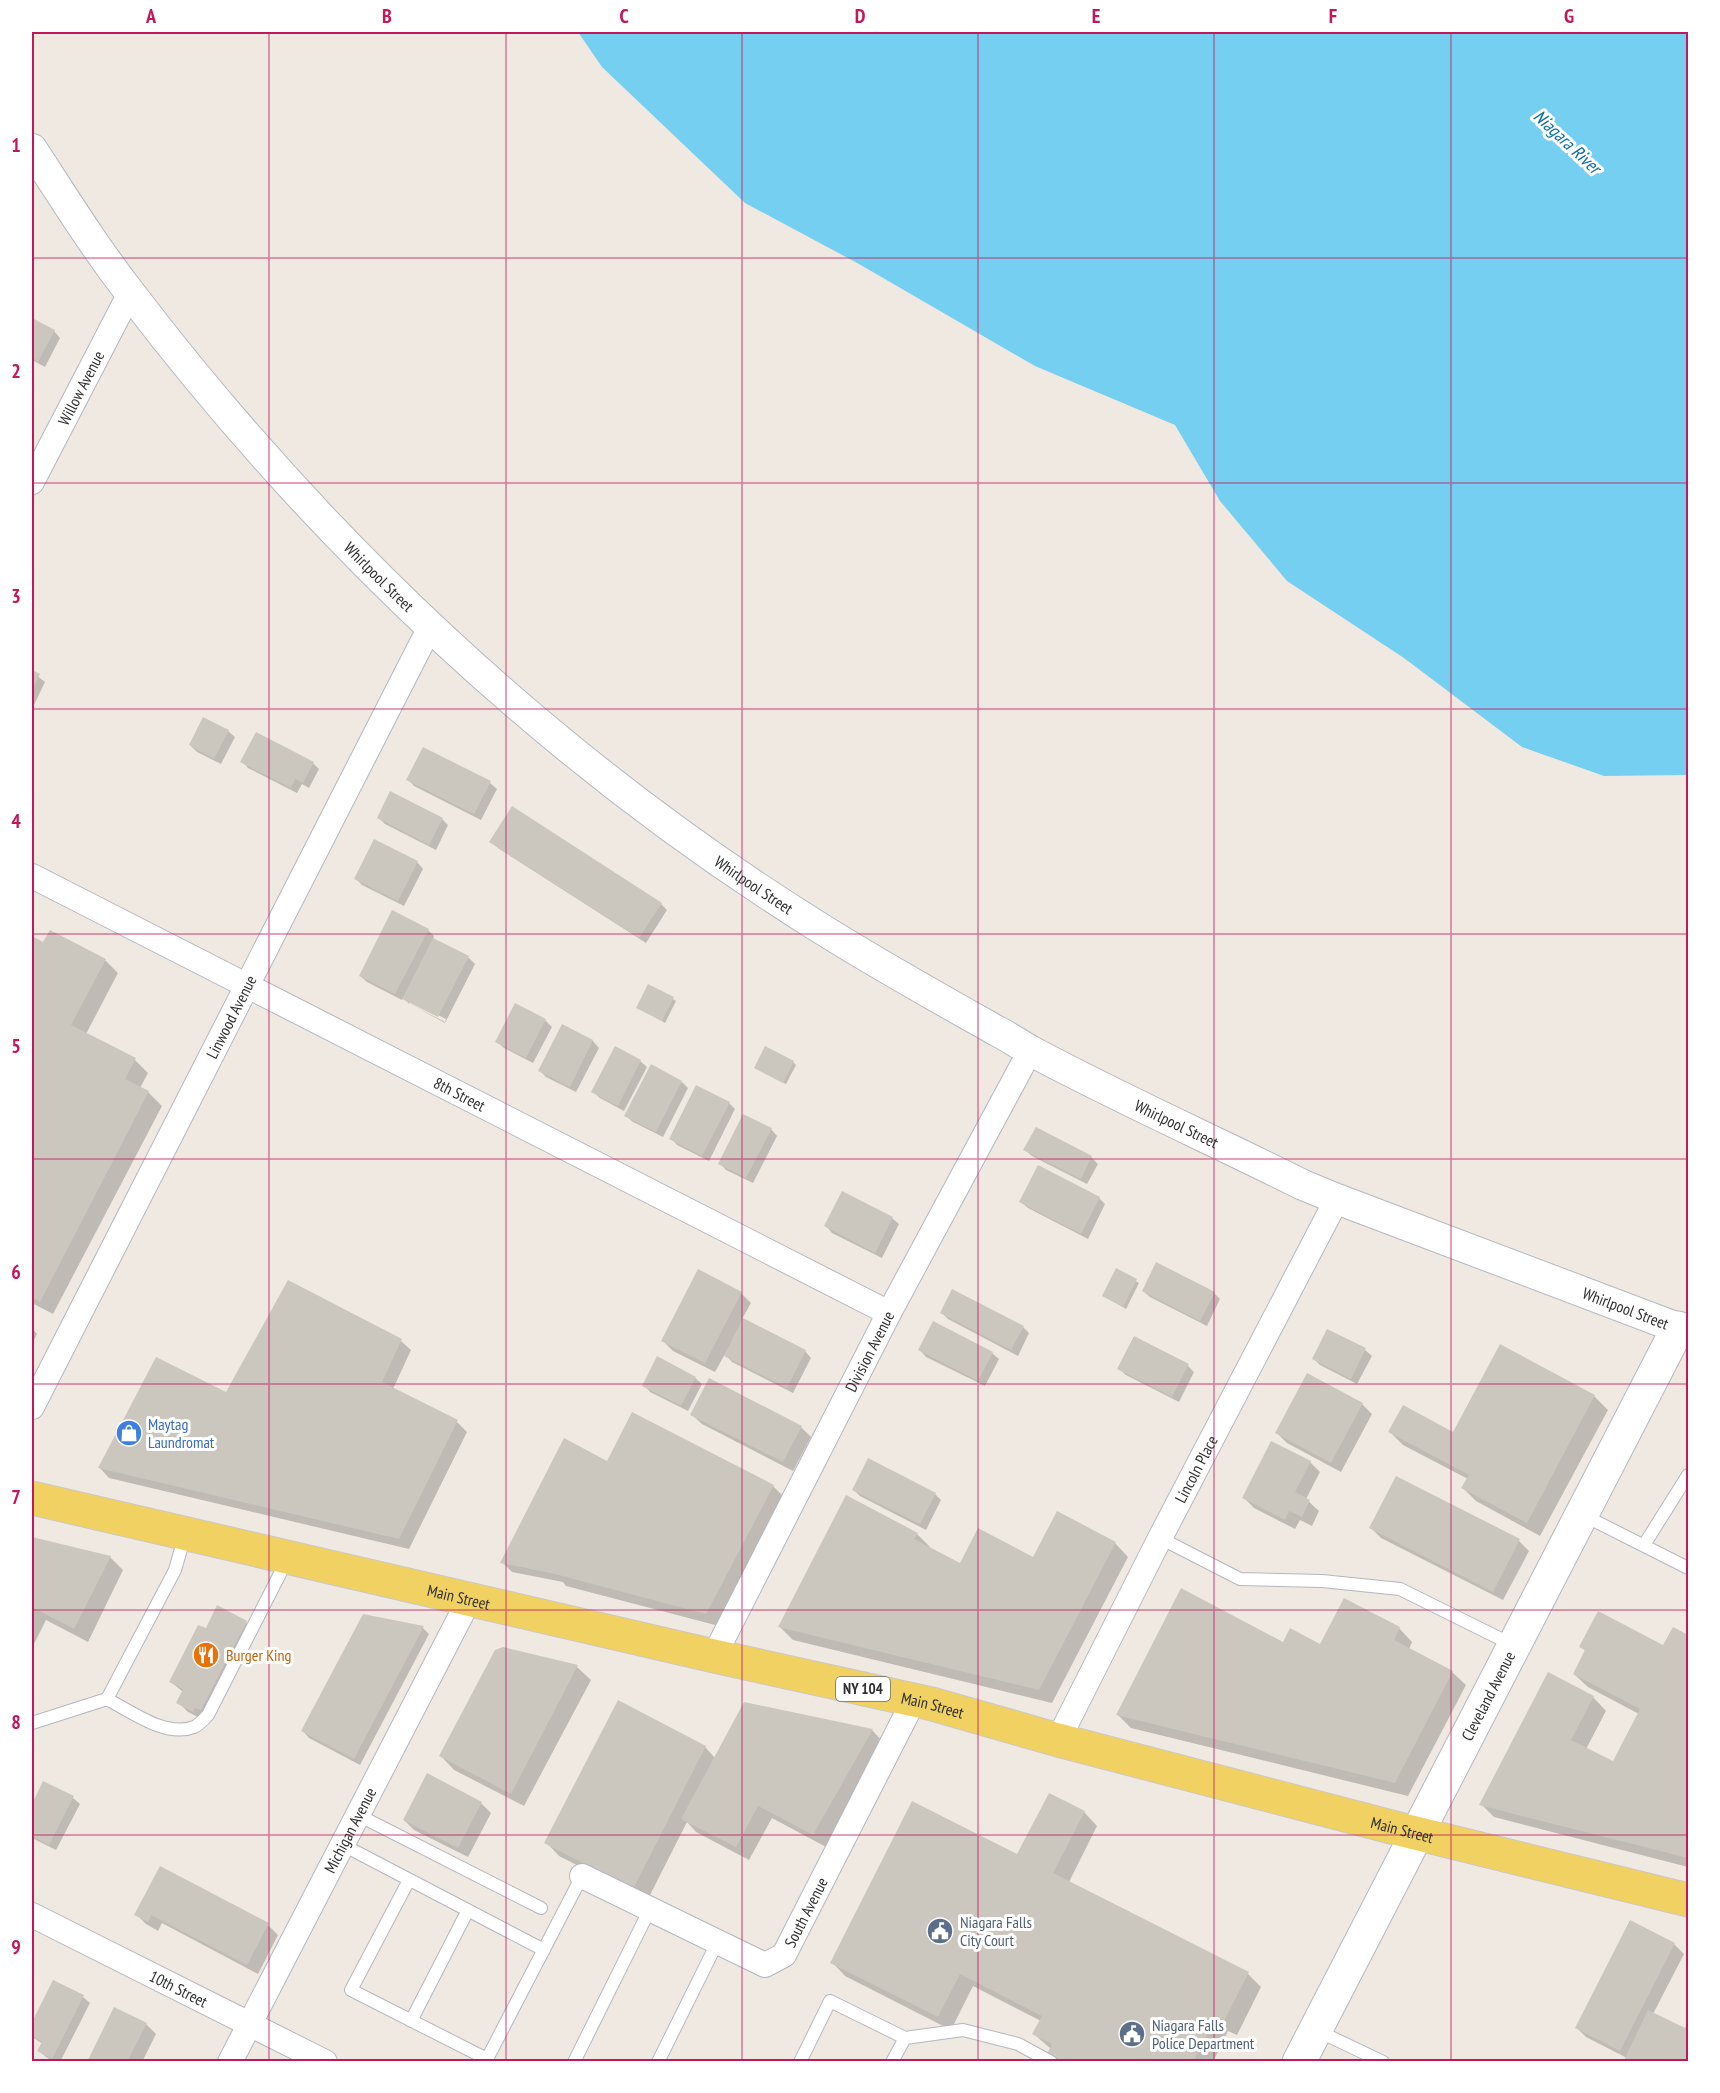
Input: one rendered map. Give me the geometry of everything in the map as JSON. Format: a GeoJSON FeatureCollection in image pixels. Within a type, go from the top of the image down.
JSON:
{"type":"FeatureCollection","features":[{"type":"Feature","properties":{"kind":"main road","name":"Cleveland Avenue"},"geometry":{"type":"LineString","coordinates":[[1299,2061],[1582,1514],[1683,1330]]}},
{"type":"Feature","properties":{"kind":"main road","name":"Main Street"},"geometry":{"type":"LineString","coordinates":[[32,1498],[469,1600],[914,1700],[1058,1740],[1417,1833],[1689,1900]]}},
{"type":"Feature","properties":{"kind":"street","name":"Whirlpool Street"},"geometry":{"type":"LineString","coordinates":[[32,149],[130,293],[232,420],[330,529],[430,627],[572,751],[700,848],[806,920],[905,980],[1030,1051],[1337,1199],[1683,1330]]}},
{"type":"Feature","properties":{"kind":"street","name":"Willow Avenue"},"geometry":{"type":"LineString","coordinates":[[32,482],[130,293]]}},
{"type":"Feature","properties":{"kind":"street","name":"Linwood Avenue"},"geometry":{"type":"LineString","coordinates":[[32,1407],[430,627]]}},
{"type":"Feature","properties":{"kind":"street","name":"8th Street"},"geometry":{"type":"LineString","coordinates":[[32,876],[889,1313]]}},
{"type":"Feature","properties":{"kind":"street","name":"Division Avenue"},"geometry":{"type":"LineString","coordinates":[[714,1656],[889,1313],[1030,1051]]}},
{"type":"Feature","properties":{"kind":"street","name":"Lincoln Place"},"geometry":{"type":"LineString","coordinates":[[1058,1740],[1160,1538],[1337,1199]]}},
{"type":"Feature","properties":{"kind":"street","name":"Michigan Avenue"},"geometry":{"type":"LineString","coordinates":[[230,2061],[469,1600]]}},
{"type":"Feature","properties":{"kind":"street","name":"South Avenue"},"geometry":{"type":"LineString","coordinates":[[582,1876],[765,1965],[784,1955],[914,1700]]}},
{"type":"Feature","properties":{"kind":"street","name":"10th Street"},"geometry":{"type":"LineString","coordinates":[[32,1915],[326,2061]]}},
{"type":"Feature","properties":{"kind":"lane"},"geometry":{"type":"LineString","coordinates":[[1644,1545],[1689,1475]]}},
{"type":"Feature","properties":{"kind":"lane"},"geometry":{"type":"LineString","coordinates":[[1582,1514],[1689,1568]]}},
{"type":"Feature","properties":{"kind":"lane"},"geometry":{"type":"LineString","coordinates":[[32,1723],[107,1699],[175,1570],[185,1534]]}},
{"type":"Feature","properties":{"kind":"lane"},"geometry":{"type":"LineString","coordinates":[[1160,1538],[1240,1579],[1322,1581],[1400,1588],[1514,1646]]}},
{"type":"Feature","properties":{"kind":"lane"},"geometry":{"type":"LineString","coordinates":[[107,1699],[165,1729],[182,1730],[196,1726],[208,1715],[288,1558]]}},
{"type":"Feature","properties":{"kind":"lane"},"geometry":{"type":"LineString","coordinates":[[358,1815],[541,1908]]}},
{"type":"Feature","properties":{"kind":"lane"},"geometry":{"type":"LineString","coordinates":[[343,1845],[544,1950]]}},
{"type":"Feature","properties":{"kind":"lane"},"geometry":{"type":"LineString","coordinates":[[409,1880],[351,1990],[488,2061],[582,1876]]}},
{"type":"Feature","properties":{"kind":"lane"},"geometry":{"type":"LineString","coordinates":[[574,2061],[650,1909]]}},
{"type":"Feature","properties":{"kind":"lane"},"geometry":{"type":"LineString","coordinates":[[411,2021],[468,1910]]}},
{"type":"Feature","properties":{"kind":"lane"},"geometry":{"type":"LineString","coordinates":[[658,2061],[717,1943]]}},
{"type":"Feature","properties":{"kind":"lane"},"geometry":{"type":"LineString","coordinates":[[800,2061],[830,2001],[905,2038],[963,2030],[1018,2044],[1051,2061]]}},
{"type":"Feature","properties":{"kind":"lane"},"geometry":{"type":"LineString","coordinates":[[1316,2029],[1383,2061]]}},
{"type":"Feature","properties":{"kind":"lane"},"geometry":{"type":"LineString","coordinates":[[892,2061],[905,2038]]}},
{"type":"Feature","properties":{"kind":"water","name":"Niagara River"},"geometry":{"type":"Polygon","coordinates":[[[578,32],[1688,32],[1688,775],[1604,776],[1522,747],[1404,658],[1287,581],[1220,501],[1175,425],[1035,366],[859,264],[745,203],[602,67],[578,32]]]}},
{"type":"Feature","properties":{"kind":"building"},"geometry":{"type":"Polygon","coordinates":[[[32,318],[55,330],[38,362],[32,358],[32,318]]]}},
{"type":"Feature","properties":{"kind":"building"},"geometry":{"type":"Polygon","coordinates":[[[32,670],[40,674],[32,690],[32,670]]]}},
{"type":"Feature","properties":{"kind":"building"},"geometry":{"type":"Polygon","coordinates":[[[203,717],[229,730],[214,759],[189,745],[203,717]]]}},
{"type":"Feature","properties":{"kind":"building"},"geometry":{"type":"Polygon","coordinates":[[[256,732],[314,762],[303,783],[295,779],[291,788],[240,762],[256,732]]]}},
{"type":"Feature","properties":{"kind":"building"},"geometry":{"type":"Polygon","coordinates":[[[423,747],[491,781],[474,814],[406,780],[423,747]]]}},
{"type":"Feature","properties":{"kind":"building"},"geometry":{"type":"Polygon","coordinates":[[[390,791],[443,818],[429,845],[377,818],[390,791]]]}},
{"type":"Feature","properties":{"kind":"building"},"geometry":{"type":"Polygon","coordinates":[[[512,806],[662,903],[639,938],[489,842],[512,806]]]}},
{"type":"Feature","properties":{"kind":"building"},"geometry":{"type":"Polygon","coordinates":[[[374,839],[418,861],[398,901],[354,879],[374,839]]]}},
{"type":"Feature","properties":{"kind":"building"},"geometry":{"type":"Polygon","coordinates":[[[392,910],[429,929],[395,994],[359,976],[392,910]]]}},
{"type":"Feature","properties":{"kind":"building"},"geometry":{"type":"Polygon","coordinates":[[[50,930],[106,959],[71,1025],[136,1058],[125,1079],[149,1091],[40,1302],[32,1297],[32,936],[43,942],[50,930]]]}},
{"type":"Feature","properties":{"kind":"building"},"geometry":{"type":"Polygon","coordinates":[[[433,938],[469,956],[438,1017],[402,999],[433,938]]]}},
{"type":"Feature","properties":{"kind":"building"},"geometry":{"type":"Polygon","coordinates":[[[648,984],[674,997],[662,1021],[636,1008],[648,984]]]}},
{"type":"Feature","properties":{"kind":"building"},"geometry":{"type":"Polygon","coordinates":[[[515,1003],[546,1019],[526,1058],[495,1042],[515,1003]]]}},
{"type":"Feature","properties":{"kind":"building"},"geometry":{"type":"Polygon","coordinates":[[[562,1024],[593,1040],[570,1087],[538,1071],[562,1024]]]}},
{"type":"Feature","properties":{"kind":"building"},"geometry":{"type":"Polygon","coordinates":[[[615,1046],[641,1060],[618,1106],[591,1092],[615,1046]]]}},
{"type":"Feature","properties":{"kind":"building"},"geometry":{"type":"Polygon","coordinates":[[[765,1046],[794,1061],[783,1083],[754,1068],[765,1046]]]}},
{"type":"Feature","properties":{"kind":"building"},"geometry":{"type":"Polygon","coordinates":[[[651,1064],[682,1081],[656,1132],[624,1116],[651,1064]]]}},
{"type":"Feature","properties":{"kind":"building"},"geometry":{"type":"Polygon","coordinates":[[[696,1085],[730,1102],[702,1156],[669,1139],[696,1085]]]}},
{"type":"Feature","properties":{"kind":"building"},"geometry":{"type":"Polygon","coordinates":[[[743,1114],[772,1128],[746,1178],[718,1164],[743,1114]]]}},
{"type":"Feature","properties":{"kind":"building"},"geometry":{"type":"Polygon","coordinates":[[[1036,1127],[1092,1156],[1081,1179],[1023,1150],[1036,1127]]]}},
{"type":"Feature","properties":{"kind":"building"},"geometry":{"type":"Polygon","coordinates":[[[1038,1165],[1100,1197],[1081,1234],[1019,1202],[1038,1165]]]}},
{"type":"Feature","properties":{"kind":"building"},"geometry":{"type":"Polygon","coordinates":[[[842,1191],[893,1217],[875,1253],[824,1226],[842,1191]]]}},
{"type":"Feature","properties":{"kind":"building"},"geometry":{"type":"Polygon","coordinates":[[[1156,1262],[1215,1292],[1200,1321],[1142,1291],[1156,1262]]]}},
{"type":"Feature","properties":{"kind":"building"},"geometry":{"type":"Polygon","coordinates":[[[1116,1268],[1137,1279],[1123,1307],[1102,1296],[1116,1268]]]}},
{"type":"Feature","properties":{"kind":"building"},"geometry":{"type":"Polygon","coordinates":[[[698,1269],[742,1292],[705,1363],[661,1341],[698,1269]]]}},
{"type":"Feature","properties":{"kind":"building"},"geometry":{"type":"Polygon","coordinates":[[[288,1280],[402,1339],[382,1382],[458,1420],[399,1539],[98,1468],[156,1357],[226,1392],[288,1280]]]}},
{"type":"Feature","properties":{"kind":"building"},"geometry":{"type":"Polygon","coordinates":[[[952,1289],[1024,1326],[1011,1350],[940,1313],[952,1289]]]}},
{"type":"Feature","properties":{"kind":"building"},"geometry":{"type":"Polygon","coordinates":[[[743,1318],[806,1350],[787,1388],[724,1356],[743,1318]]]}},
{"type":"Feature","properties":{"kind":"building"},"geometry":{"type":"Polygon","coordinates":[[[933,1321],[993,1352],[978,1381],[918,1350],[933,1321]]]}},
{"type":"Feature","properties":{"kind":"building"},"geometry":{"type":"Polygon","coordinates":[[[1327,1329],[1366,1348],[1351,1379],[1312,1359],[1327,1329]]]}},
{"type":"Feature","properties":{"kind":"building"},"geometry":{"type":"Polygon","coordinates":[[[1134,1336],[1189,1364],[1172,1397],[1117,1369],[1134,1336]]]}},
{"type":"Feature","properties":{"kind":"building"},"geometry":{"type":"Polygon","coordinates":[[[1500,1344],[1595,1395],[1527,1523],[1461,1488],[1469,1475],[1388,1432],[1403,1405],[1453,1432],[1500,1344]]]}},
{"type":"Feature","properties":{"kind":"building"},"geometry":{"type":"Polygon","coordinates":[[[657,1356],[696,1377],[681,1406],[642,1386],[657,1356]]]}},
{"type":"Feature","properties":{"kind":"building"},"geometry":{"type":"Polygon","coordinates":[[[1307,1373],[1363,1403],[1331,1463],[1275,1433],[1307,1373]]]}},
{"type":"Feature","properties":{"kind":"building"},"geometry":{"type":"Polygon","coordinates":[[[709,1378],[802,1426],[783,1462],[690,1415],[709,1378]]]}},
{"type":"Feature","properties":{"kind":"building"},"geometry":{"type":"Polygon","coordinates":[[[632,1412],[774,1485],[706,1614],[551,1573],[500,1563],[564,1438],[607,1461],[632,1412]]]}},
{"type":"Feature","properties":{"kind":"building"},"geometry":{"type":"Polygon","coordinates":[[[1271,1441],[1311,1461],[1295,1492],[1310,1500],[1302,1517],[1289,1511],[1285,1520],[1242,1498],[1271,1441]]]}},
{"type":"Feature","properties":{"kind":"building"},"geometry":{"type":"Polygon","coordinates":[[[868,1458],[936,1493],[920,1524],[852,1490],[868,1458]]]}},
{"type":"Feature","properties":{"kind":"building"},"geometry":{"type":"Polygon","coordinates":[[[1396,1476],[1520,1539],[1493,1592],[1369,1528],[1396,1476]]]}},
{"type":"Feature","properties":{"kind":"building"},"geometry":{"type":"Polygon","coordinates":[[[846,1495],[918,1533],[914,1539],[960,1563],[978,1528],[1033,1557],[1057,1511],[1116,1542],[1039,1690],[778,1627],[846,1495]]]}},
{"type":"Feature","properties":{"kind":"building"},"geometry":{"type":"Polygon","coordinates":[[[32,1537],[111,1556],[74,1629],[32,1607],[32,1537]]]}},
{"type":"Feature","properties":{"kind":"building"},"geometry":{"type":"Polygon","coordinates":[[[1181,1588],[1283,1642],[1290,1628],[1320,1644],[1344,1598],[1400,1627],[1394,1640],[1453,1671],[1395,1783],[1116,1715],[1181,1588]]]}},
{"type":"Feature","properties":{"kind":"building","name":"Burger King"},"geometry":{"type":"Polygon","coordinates":[[[217,1605],[247,1621],[201,1710],[195,1708],[193,1712],[176,1703],[183,1689],[169,1682],[198,1625],[206,1628],[217,1605]]]}},
{"type":"Feature","properties":{"kind":"building"},"geometry":{"type":"Polygon","coordinates":[[[1598,1611],[1663,1645],[1673,1627],[1688,1635],[1688,1858],[1479,1805],[1548,1672],[1594,1696],[1571,1740],[1613,1761],[1640,1709],[1573,1674],[1585,1650],[1579,1647],[1598,1611]]]}},
{"type":"Feature","properties":{"kind":"building"},"geometry":{"type":"Polygon","coordinates":[[[363,1614],[424,1626],[354,1759],[301,1731],[363,1614]]]}},
{"type":"Feature","properties":{"kind":"building"},"geometry":{"type":"Polygon","coordinates":[[[503,1647],[578,1665],[511,1794],[439,1756],[495,1650],[503,1647]]]}},
{"type":"Feature","properties":{"kind":"building"},"geometry":{"type":"Polygon","coordinates":[[[618,1700],[706,1746],[633,1889],[544,1843],[618,1700]]]}},
{"type":"Feature","properties":{"kind":"building"},"geometry":{"type":"Polygon","coordinates":[[[744,1702],[873,1729],[813,1835],[758,1806],[736,1847],[681,1819],[744,1702]]]}},
{"type":"Feature","properties":{"kind":"building"},"geometry":{"type":"Polygon","coordinates":[[[427,1773],[482,1802],[458,1848],[403,1820],[427,1773]]]}},
{"type":"Feature","properties":{"kind":"building"},"geometry":{"type":"Polygon","coordinates":[[[43,1781],[74,1796],[49,1845],[32,1836],[32,1804],[43,1781]]]}},
{"type":"Feature","properties":{"kind":"building"},"geometry":{"type":"Polygon","coordinates":[[[1049,1793],[1085,1811],[1053,1873],[1249,1972],[1223,2023],[1215,2019],[1193,2062],[1043,2062],[1052,2044],[1032,2034],[1042,2016],[960,1974],[938,2017],[830,1963],[912,1801],[1017,1854],[1049,1793]]]}},
{"type":"Feature","properties":{"kind":"building"},"geometry":{"type":"Polygon","coordinates":[[[160,1866],[269,1923],[247,1965],[151,1915],[148,1922],[134,1915],[160,1866]]]}},
{"type":"Feature","properties":{"kind":"building"},"geometry":{"type":"Polygon","coordinates":[[[1630,1920],[1675,1943],[1620,2051],[1575,2028],[1630,1920]]]}},
{"type":"Feature","properties":{"kind":"building"},"geometry":{"type":"Polygon","coordinates":[[[53,1980],[84,1995],[52,2059],[37,2051],[42,2042],[32,2036],[32,2022],[53,1980]]]}},
{"type":"Feature","properties":{"kind":"building"},"geometry":{"type":"Polygon","coordinates":[[[114,2007],[147,2023],[127,2062],[87,2062],[114,2007]]]}},
{"type":"Feature","properties":{"kind":"building"},"geometry":{"type":"Polygon","coordinates":[[[1648,2010],[1685,2028],[1688,2020],[1688,2062],[1623,2062],[1648,2010]]]}},
{"type":"Feature","properties":{"kind":"place","name":"Maytag Laundromat"},"geometry":{"type":"Point","coordinates":[129,1433]}},
{"type":"Feature","properties":{"kind":"place","name":"Burger King"},"geometry":{"type":"Point","coordinates":[206,1655]}},
{"type":"Feature","properties":{"kind":"place","name":"Niagara Falls City Court"},"geometry":{"type":"Point","coordinates":[940,1931]}},
{"type":"Feature","properties":{"kind":"place","name":"Niagara Falls Police Department"},"geometry":{"type":"Point","coordinates":[1132,2034]}}]}
